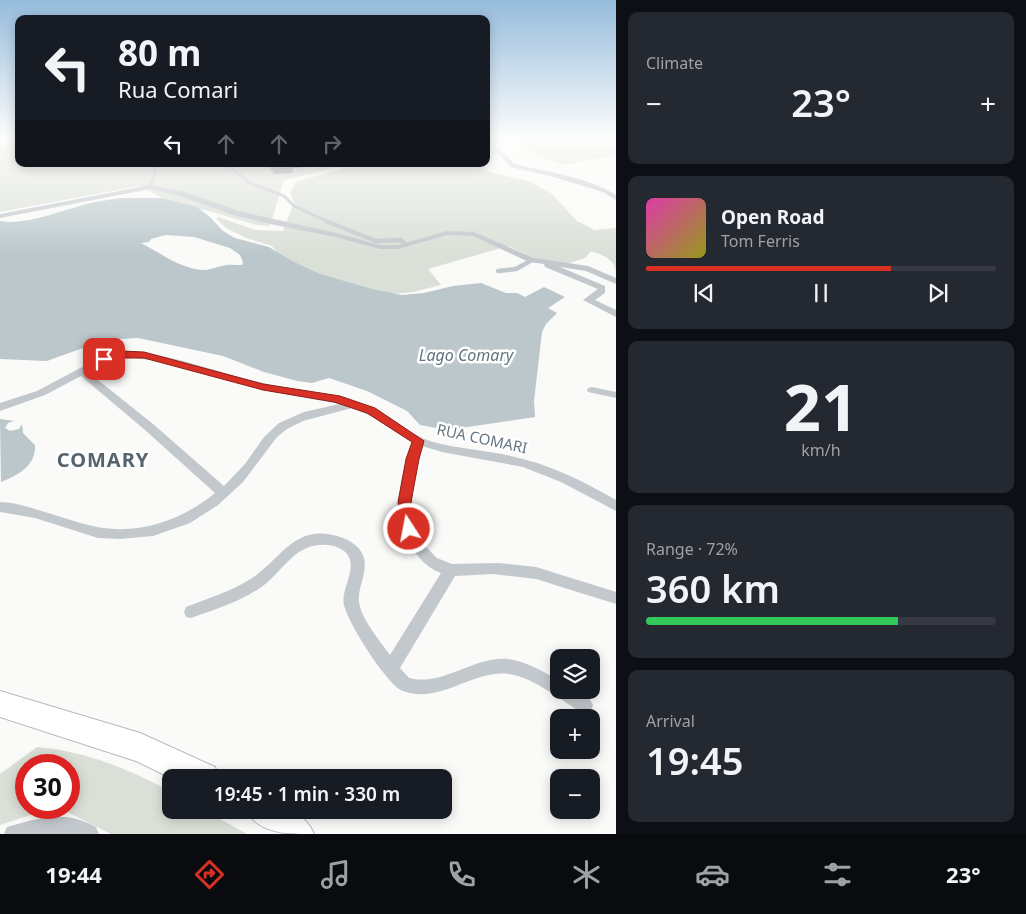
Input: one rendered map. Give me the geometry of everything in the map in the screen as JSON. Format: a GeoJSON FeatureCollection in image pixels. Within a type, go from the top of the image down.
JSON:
{"type":"FeatureCollection","features":[{"type":"Feature","properties":{"kind":"main road"},"geometry":{"type":"LineString","coordinates":[[0,704],[140,748],[185,769]]}},
{"type":"Feature","properties":{"kind":"main road"},"geometry":{"type":"LineString","coordinates":[[276,819],[298,834]]}},
{"type":"Feature","properties":{"kind":"street"},"geometry":{"type":"LineString","coordinates":[[564,178],[605,191],[616,198]]}},
{"type":"Feature","properties":{"kind":"street"},"geometry":{"type":"LineString","coordinates":[[0,216],[150,187],[182,194],[236,213],[336,235],[380,247],[398,247],[435,235],[466,232],[481,235],[602,288],[602,291],[588,300],[616,314]]}},
{"type":"Feature","properties":{"kind":"street"},"geometry":{"type":"LineString","coordinates":[[537,261],[588,269],[616,281]]}},
{"type":"Feature","properties":{"kind":"street","name":"RUA COMARI"},"geometry":{"type":"LineString","coordinates":[[0,407],[33,397],[109,357],[121,354],[144,355],[263,387],[324,396],[354,404],[371,411],[418,441],[530,465],[558,476],[616,506]]}},
{"type":"Feature","properties":{"kind":"street"},"geometry":{"type":"LineString","coordinates":[[82,372],[149,426],[223,494]]}},
{"type":"Feature","properties":{"kind":"street"},"geometry":{"type":"LineString","coordinates":[[592,390],[616,395]]}},
{"type":"Feature","properties":{"kind":"street"},"geometry":{"type":"LineString","coordinates":[[0,507],[30,511],[92,531],[109,534],[136,534],[157,530],[180,522],[223,494],[245,472],[272,436],[285,425],[309,415],[354,404]]}},
{"type":"Feature","properties":{"kind":"street"},"geometry":{"type":"LineString","coordinates":[[418,441],[412,459],[404,502],[409,529],[423,554],[438,566],[451,570],[477,569],[527,572],[616,598]]}},
{"type":"Feature","properties":{"kind":"street"},"geometry":{"type":"LineString","coordinates":[[191,612],[250,586],[263,578],[299,544],[313,539],[338,541],[353,550],[358,559],[351,604],[354,612],[373,643],[405,684],[421,687],[441,684],[490,667],[508,666],[526,672],[550,685]]}},
{"type":"Feature","properties":{"kind":"street"},"geometry":{"type":"LineString","coordinates":[[391,668],[451,570]]}},
{"type":"Feature","properties":{"kind":"street"},"geometry":{"type":"LineString","coordinates":[[575,699],[585,705]]}},
{"type":"Feature","properties":{"kind":"street"},"geometry":{"type":"LineString","coordinates":[[14,834],[35,829],[68,826],[89,834]]}},
{"type":"Feature","properties":{"kind":"lane"},"geometry":{"type":"LineString","coordinates":[[150,187],[154,178]]}},
{"type":"Feature","properties":{"kind":"lane"},"geometry":{"type":"LineString","coordinates":[[243,178],[248,182],[284,196],[294,206],[313,216],[376,241],[401,240],[406,245]]}},
{"type":"Feature","properties":{"kind":"lane"},"geometry":{"type":"LineString","coordinates":[[498,271],[516,269],[537,261]]}},
{"type":"Feature","properties":{"kind":"shaded area"},"geometry":{"type":"Polygon","coordinates":[[[0,178],[292,178],[284,180],[270,226],[257,225],[163,198],[139,186],[0,212],[0,178]]]}},
{"type":"Feature","properties":{"kind":"shaded area"},"geometry":{"type":"Polygon","coordinates":[[[310,178],[514,178],[531,182],[552,194],[577,221],[595,230],[616,228],[616,272],[611,261],[591,251],[585,258],[564,265],[537,259],[508,246],[428,269],[441,285],[413,292],[393,294],[365,289],[313,274],[283,260],[272,246],[246,238],[226,228],[216,219],[219,217],[255,230],[283,231],[294,202],[290,193],[296,182],[310,178]]]}},
{"type":"Feature","properties":{"kind":"shaded area"},"geometry":{"type":"Polygon","coordinates":[[[37,747],[79,754],[27,754],[37,747]]]}},
{"type":"Feature","properties":{"kind":"shaded area"},"geometry":{"type":"Polygon","coordinates":[[[80,754],[106,762],[162,788],[162,819],[220,819],[247,834],[111,834],[80,818],[80,754]]]}},
{"type":"Feature","properties":{"kind":"shaded area"},"geometry":{"type":"Polygon","coordinates":[[[15,763],[15,819],[18,819],[0,825],[0,774],[15,763]]]}},
{"type":"Feature","properties":{"kind":"water","name":"Lago Comary"},"geometry":{"type":"Polygon","coordinates":[[[121,198],[162,198],[197,207],[223,231],[235,238],[269,247],[290,260],[320,274],[372,289],[402,295],[481,283],[506,293],[517,293],[525,297],[544,287],[565,297],[548,308],[557,313],[546,324],[542,332],[534,401],[535,417],[447,430],[420,425],[407,411],[367,391],[329,378],[312,383],[297,381],[264,372],[223,356],[138,338],[105,340],[47,361],[0,359],[0,221],[11,222],[34,219],[91,203],[121,198]],[[166,235],[141,243],[180,264],[197,269],[206,270],[227,265],[242,265],[243,262],[240,255],[230,248],[194,237],[166,235]]]}},
{"type":"Feature","properties":{"kind":"water"},"geometry":{"type":"Polygon","coordinates":[[[0,419],[14,421],[8,423],[5,428],[10,431],[19,429],[22,424],[23,433],[35,445],[35,452],[25,469],[1,482],[0,419]]]}},
{"type":"Feature","properties":{"kind":"district","name":"COMARY"},"geometry":{"type":"Point","coordinates":[103,460]}},
{"type":"Feature","properties":{"kind":"route"},"geometry":{"type":"LineString","coordinates":[[104,359],[121,354],[144,355],[263,387],[336,399],[354,404],[381,416],[402,432],[418,441],[412,459],[404,502],[409,529]]}}]}
